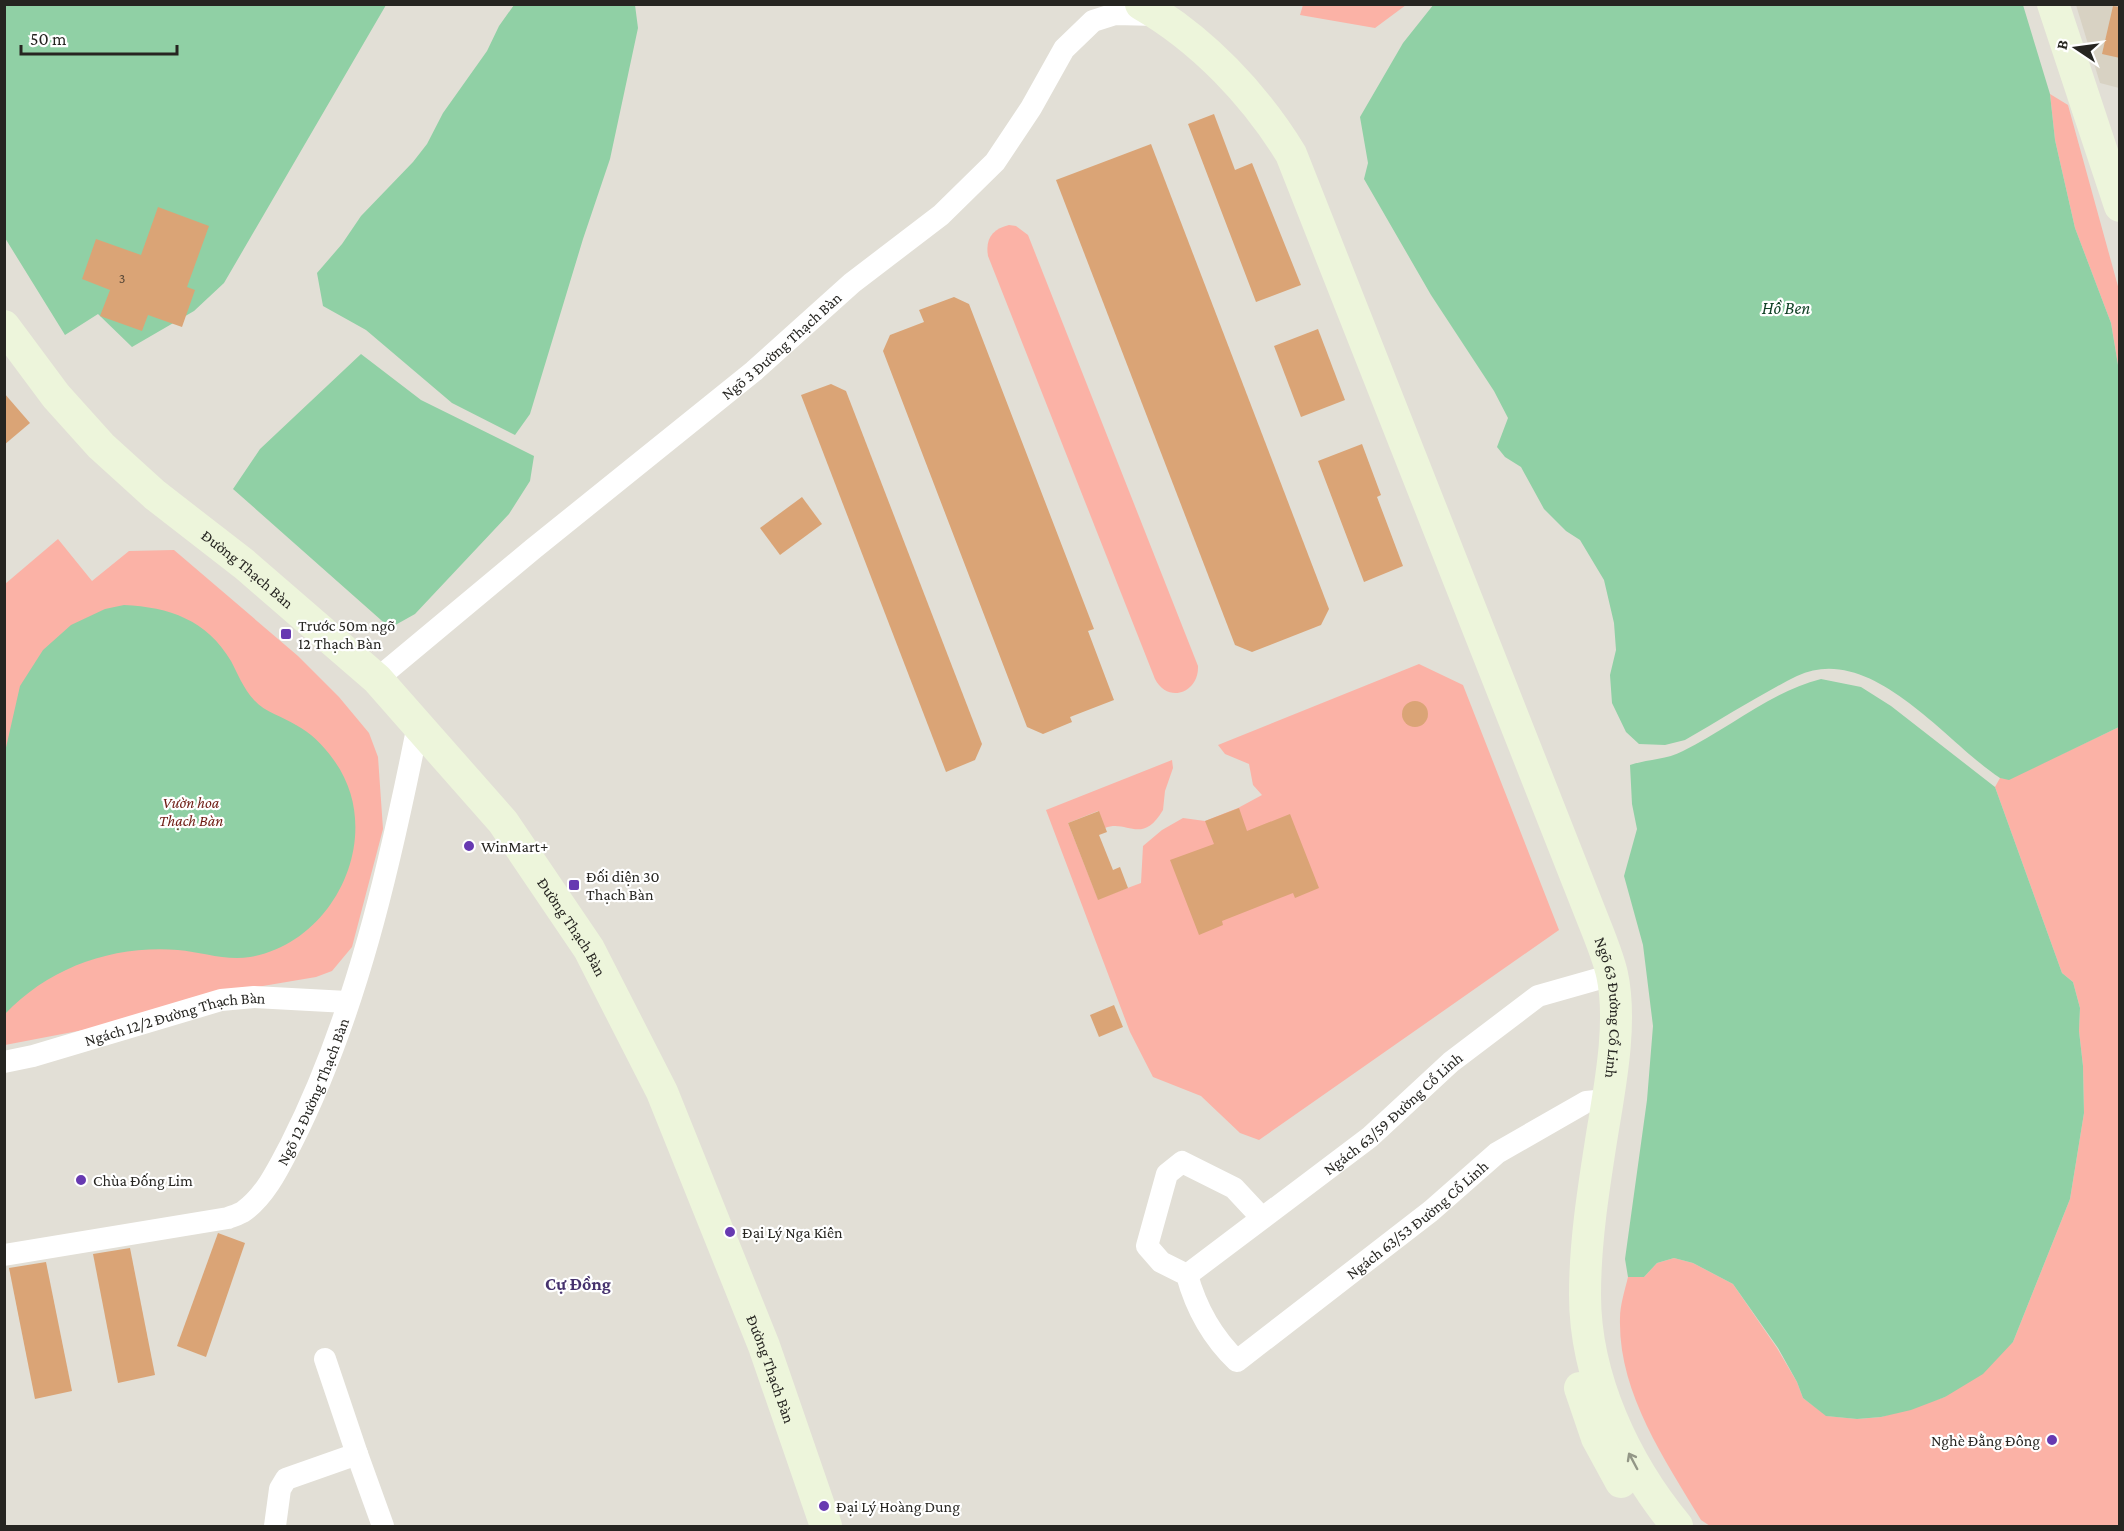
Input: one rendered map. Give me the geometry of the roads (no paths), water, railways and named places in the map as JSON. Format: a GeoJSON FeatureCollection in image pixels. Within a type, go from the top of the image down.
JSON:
{"type":"FeatureCollection","features":[{"type":"Feature","properties":{"kind":"street"},"geometry":{"type":"LineString","coordinates":[[2053,4],[2120,206]]}},
{"type":"Feature","properties":{"kind":"street","name":"Ngõ 3 Đường Thạch Bàn"},"geometry":{"type":"LineString","coordinates":[[377,679],[533,549],[754,371],[852,283],[941,215],[995,162],[1031,108],[1064,49],[1093,21],[1115,14],[1150,10]]}},
{"type":"Feature","properties":{"kind":"street","name":"Ngõ 63 Đường Cổ Linh"},"geometry":{"type":"LineString","coordinates":[[1150,10],[1208,55],[1249,97],[1279,134],[1301,175],[1599,935],[1602,978],[1615,1007],[1596,1101],[1580,1209],[1575,1278],[1602,1393],[1607,1433],[1616,1475],[1652,1527]]}},
{"type":"Feature","properties":{"kind":"street","name":"Đường Thạch Bàn"},"geometry":{"type":"LineString","coordinates":[[4,326],[56,396],[101,446],[155,495],[244,564],[377,679],[503,822],[589,949],[657,1082],[708,1201],[764,1346],[826,1527]]}},
{"type":"Feature","properties":{"kind":"street","name":"Ngõ 12 Đường Thạch Bàn"},"geometry":{"type":"LineString","coordinates":[[4,1255],[228,1218],[243,1212],[258,1198],[271,1180],[301,1123],[335,1040],[388,861],[418,725]]}},
{"type":"Feature","properties":{"kind":"street","name":"Ngách 63/59 Đường Cổ Linh"},"geometry":{"type":"LineString","coordinates":[[1187,1275],[1370,1137],[1451,1062],[1538,996],[1602,978]]}},
{"type":"Feature","properties":{"kind":"street","name":"Ngách 12/2 Đường Thạch Bàn"},"geometry":{"type":"LineString","coordinates":[[4,1062],[33,1056],[221,1000],[254,997],[347,1002]]}},
{"type":"Feature","properties":{"kind":"street","name":"Ngách 63/53 Đường Cổ Linh"},"geometry":{"type":"LineString","coordinates":[[1187,1275],[1194,1303],[1223,1348],[1237,1361],[1431,1211],[1497,1153],[1596,1101]]}},
{"type":"Feature","properties":{"kind":"street"},"geometry":{"type":"LineString","coordinates":[[1187,1275],[1161,1262],[1147,1246],[1167,1174],[1182,1162],[1234,1188],[1262,1218]]}},
{"type":"Feature","properties":{"kind":"street"},"geometry":{"type":"LineString","coordinates":[[325,1359],[383,1527]]}},
{"type":"Feature","properties":{"kind":"street","name":"Ngõ 63 Đường Cổ Linh"},"geometry":{"type":"LineString","coordinates":[[1607,1433],[1640,1474],[1677,1527]]}},
{"type":"Feature","properties":{"kind":"street"},"geometry":{"type":"LineString","coordinates":[[275,1527],[280,1489],[286,1479],[357,1454]]}},
{"type":"Feature","properties":{"kind":"water","name":"Hồ Ben"},"geometry":{"type":"Polygon","coordinates":[[[1434,4],[2023,5],[2050,94],[2055,140],[2075,228],[2111,323],[2119,371],[2119,727],[2009,780],[2000,778],[1906,700],[1879,683],[1852,672],[1825,669],[1797,676],[1685,740],[1665,745],[1639,744],[1626,732],[1612,703],[1610,675],[1616,650],[1614,623],[1604,580],[1580,540],[1566,531],[1544,509],[1521,467],[1505,457],[1497,447],[1508,418],[1494,391],[1431,295],[1364,179],[1368,163],[1360,117],[1403,43],[1434,4]]]}},
{"type":"Feature","properties":{"kind":"water"},"geometry":{"type":"Polygon","coordinates":[[[5,5],[386,5],[224,283],[194,311],[132,347],[98,314],[65,335],[5,238],[5,5]]]}},
{"type":"Feature","properties":{"kind":"water"},"geometry":{"type":"Polygon","coordinates":[[[514,5],[635,5],[638,28],[610,159],[583,239],[530,414],[515,435],[452,403],[366,330],[323,306],[317,273],[342,244],[361,216],[413,162],[427,144],[443,113],[487,51],[499,26],[514,5]]]}},
{"type":"Feature","properties":{"kind":"water"},"geometry":{"type":"Polygon","coordinates":[[[361,354],[421,400],[534,456],[530,481],[509,514],[415,614],[390,628],[233,489],[260,449],[361,354]]]}},
{"type":"Feature","properties":{"kind":"water","name":"Vườn hoa Thạch Bàn"},"geometry":{"type":"Polygon","coordinates":[[[124,605],[141,606],[171,613],[198,626],[221,647],[254,700],[301,728],[321,744],[333,759],[349,788],[355,818],[353,849],[344,879],[329,907],[307,930],[281,947],[241,958],[154,949],[107,956],[62,972],[42,983],[5,1014],[5,752],[20,686],[43,650],[71,625],[105,609],[124,605]]]}},
{"type":"Feature","properties":{"kind":"water"},"geometry":{"type":"Polygon","coordinates":[[[1821,679],[1861,687],[1891,706],[1995,787],[2062,973],[2073,982],[2080,1008],[2079,1031],[2083,1066],[2084,1113],[2070,1199],[2013,1342],[1983,1374],[1945,1397],[1911,1410],[1881,1417],[1857,1419],[1826,1416],[1803,1398],[1778,1348],[1733,1284],[1693,1263],[1674,1258],[1657,1263],[1644,1277],[1628,1277],[1625,1259],[1647,1100],[1653,1026],[1643,945],[1624,876],[1637,829],[1632,804],[1630,765],[1677,754],[1767,701],[1821,679]]]}},
{"type":"Feature","properties":{"kind":"place","name":"Trước 50m ngõ 12 Thạch Bàn"},"geometry":{"type":"Point","coordinates":[286,634]}},
{"type":"Feature","properties":{"kind":"place","name":"WinMart+"},"geometry":{"type":"Point","coordinates":[469,846]}},
{"type":"Feature","properties":{"kind":"place","name":"Đối diện 30 Thạch Bàn"},"geometry":{"type":"Point","coordinates":[574,885]}},
{"type":"Feature","properties":{"kind":"place","name":"Chùa Đống Lim"},"geometry":{"type":"Point","coordinates":[81,1180]}},
{"type":"Feature","properties":{"kind":"place","name":"Đại Lý Nga Kiên"},"geometry":{"type":"Point","coordinates":[730,1232]}},
{"type":"Feature","properties":{"kind":"place","name":"Nghè Đằng Đông"},"geometry":{"type":"Point","coordinates":[2052,1440]}},
{"type":"Feature","properties":{"kind":"place","name":"Đại Lý Hoàng Dung"},"geometry":{"type":"Point","coordinates":[824,1506]}},
{"type":"Feature","properties":{"kind":"district","name":"Cự Đồng"},"geometry":{"type":"Point","coordinates":[578,1284]}}]}
